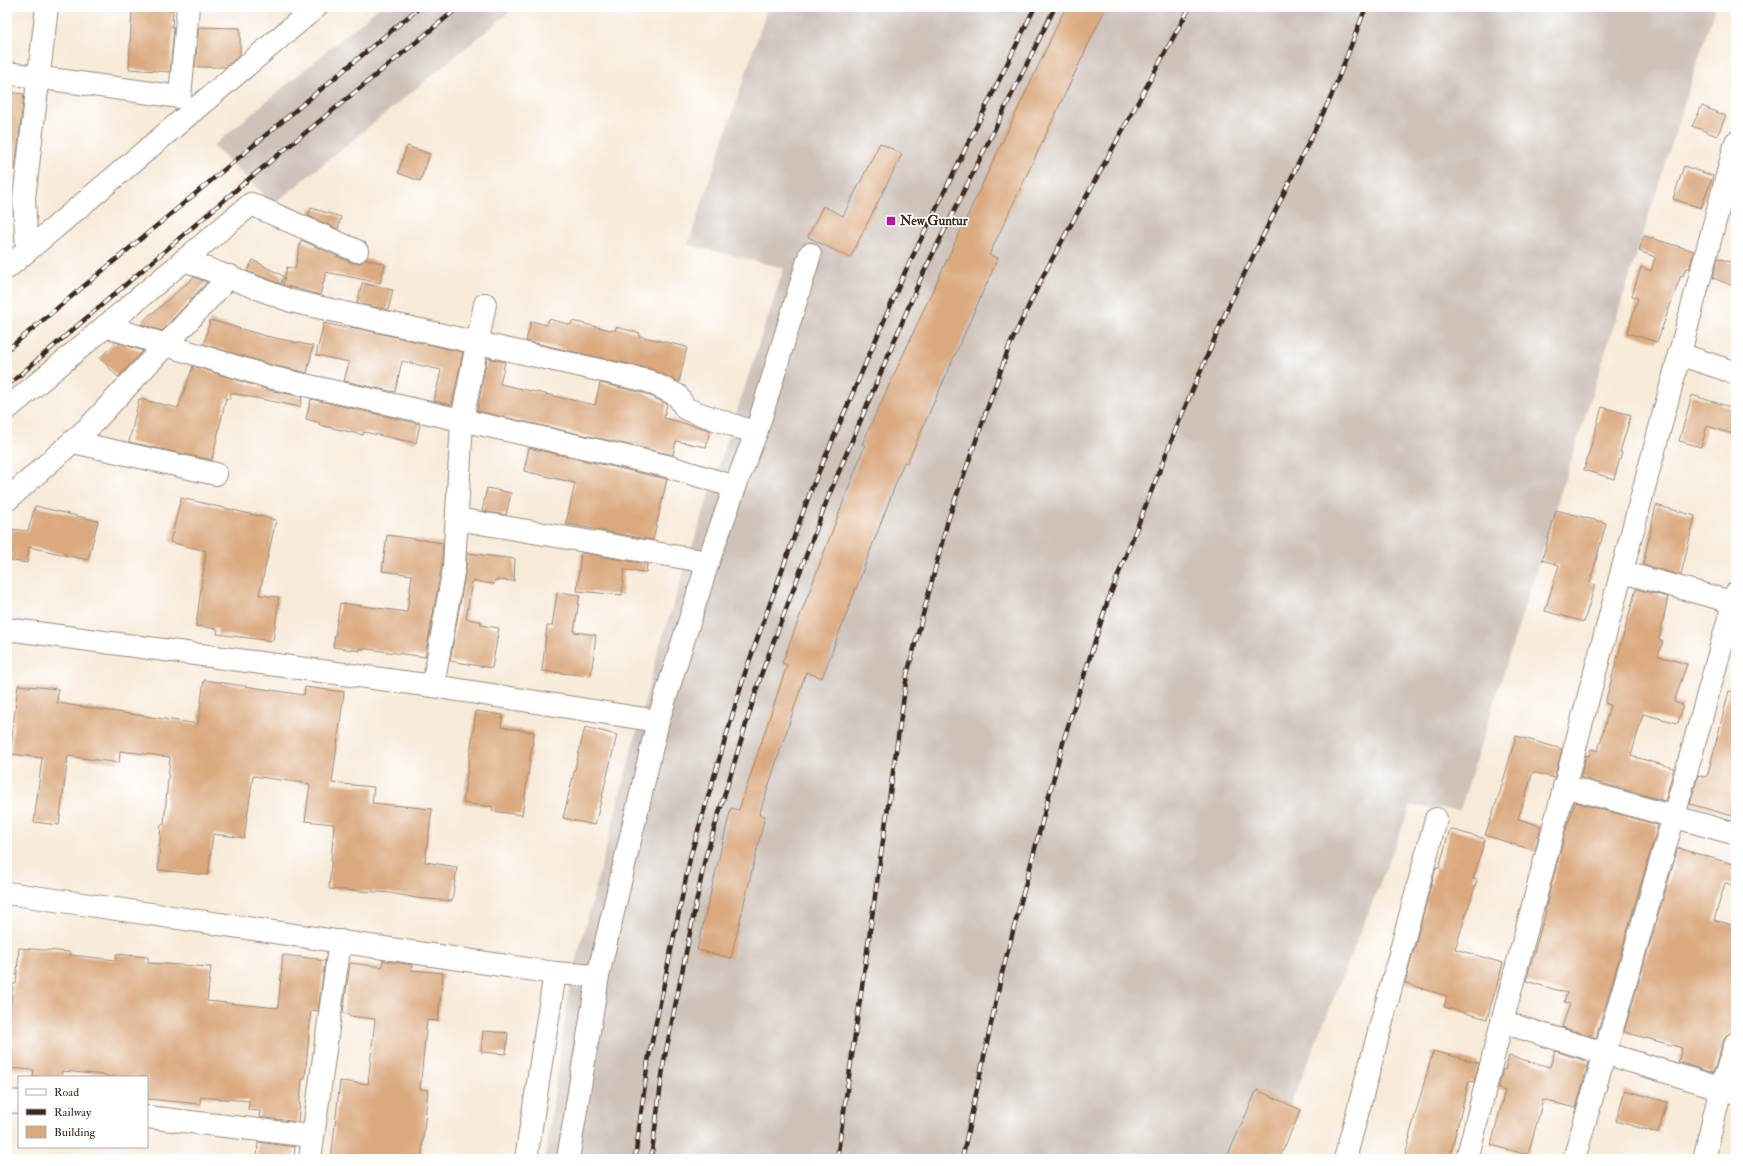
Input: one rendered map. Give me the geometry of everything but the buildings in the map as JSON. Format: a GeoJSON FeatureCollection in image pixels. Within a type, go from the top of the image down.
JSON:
{"type":"FeatureCollection","features":[{"type":"Feature","properties":{"kind":"street"},"geometry":{"type":"LineString","coordinates":[[27,251],[24,198],[47,7]]}},
{"type":"Feature","properties":{"kind":"street"},"geometry":{"type":"LineString","coordinates":[[7,73],[39,76],[180,97],[188,7]]}},
{"type":"Feature","properties":{"kind":"street"},"geometry":{"type":"LineString","coordinates":[[7,268],[316,7]]}},
{"type":"Feature","properties":{"kind":"street"},"geometry":{"type":"LineString","coordinates":[[1467,1159],[1564,786],[1735,149]]}},
{"type":"Feature","properties":{"kind":"street"},"geometry":{"type":"LineString","coordinates":[[7,408],[251,204],[357,251]]}},
{"type":"Feature","properties":{"kind":"street"},"geometry":{"type":"LineString","coordinates":[[568,1159],[598,976],[658,721],[708,562],[756,433],[810,254]]}},
{"type":"Feature","properties":{"kind":"street"},"geometry":{"type":"LineString","coordinates":[[184,260],[230,276],[291,301],[648,381],[677,395],[686,409],[756,433]]}},
{"type":"Feature","properties":{"kind":"street"},"geometry":{"type":"LineString","coordinates":[[7,500],[90,426],[230,276]]}},
{"type":"Feature","properties":{"kind":"street"},"geometry":{"type":"LineString","coordinates":[[433,686],[454,566],[462,420],[485,304]]}},
{"type":"Feature","properties":{"kind":"street"},"geometry":{"type":"LineString","coordinates":[[105,326],[269,377],[666,466],[735,487]]}},
{"type":"Feature","properties":{"kind":"street"},"geometry":{"type":"LineString","coordinates":[[1679,354],[1736,372]]}},
{"type":"Feature","properties":{"kind":"street"},"geometry":{"type":"LineString","coordinates":[[73,442],[216,474]]}},
{"type":"Feature","properties":{"kind":"street"},"geometry":{"type":"LineString","coordinates":[[457,519],[708,562]]}},
{"type":"Feature","properties":{"kind":"street"},"geometry":{"type":"LineString","coordinates":[[1574,1159],[1735,600],[1622,572]]}},
{"type":"Feature","properties":{"kind":"street"},"geometry":{"type":"LineString","coordinates":[[7,629],[433,686],[658,721]]}},
{"type":"Feature","properties":{"kind":"street"},"geometry":{"type":"LineString","coordinates":[[1564,786],[1736,834]]}},
{"type":"Feature","properties":{"kind":"street"},"geometry":{"type":"LineString","coordinates":[[1345,1159],[1436,819]]}},
{"type":"Feature","properties":{"kind":"street"},"geometry":{"type":"LineString","coordinates":[[7,893],[555,973],[598,976]]}},
{"type":"Feature","properties":{"kind":"street"},"geometry":{"type":"LineString","coordinates":[[310,1159],[340,941]]}},
{"type":"Feature","properties":{"kind":"street"},"geometry":{"type":"LineString","coordinates":[[526,1159],[555,973]]}},
{"type":"Feature","properties":{"kind":"street"},"geometry":{"type":"LineString","coordinates":[[1502,1022],[1729,1091]]}},
{"type":"Feature","properties":{"kind":"street"},"geometry":{"type":"LineString","coordinates":[[1704,1159],[1729,1091],[1736,1043]]}},
{"type":"Feature","properties":{"kind":"street"},"geometry":{"type":"LineString","coordinates":[[7,1101],[18,1102]]}},
{"type":"Feature","properties":{"kind":"street"},"geometry":{"type":"LineString","coordinates":[[148,1117],[312,1136]]}},
{"type":"Feature","properties":{"kind":"shaded area"},"geometry":{"type":"Polygon","coordinates":[[[380,7],[516,7],[274,204],[213,146],[380,7]]]}},
{"type":"Feature","properties":{"kind":"shaded area"},"geometry":{"type":"Polygon","coordinates":[[[768,7],[1715,7],[1460,810],[1411,806],[1269,1159],[545,1159],[570,984],[658,651],[784,268],[688,245],[768,7]]]}},
{"type":"Feature","properties":{"kind":"railway"},"geometry":{"type":"LineString","coordinates":[[7,350],[420,7]]}},
{"type":"Feature","properties":{"kind":"railway"},"geometry":{"type":"LineString","coordinates":[[7,386],[250,178],[459,7]]}},
{"type":"Feature","properties":{"kind":"railway"},"geometry":{"type":"LineString","coordinates":[[635,1159],[648,1061],[691,854],[745,673],[811,490],[905,272],[1035,7]]}},
{"type":"Feature","properties":{"kind":"railway"},"geometry":{"type":"LineString","coordinates":[[651,1159],[664,1061],[705,859],[761,675],[829,495],[920,280],[1055,7]]}},
{"type":"Feature","properties":{"kind":"railway"},"geometry":{"type":"LineString","coordinates":[[837,1159],[907,675],[948,520],[1009,347],[1044,274],[1190,7]]}},
{"type":"Feature","properties":{"kind":"railway"},"geometry":{"type":"LineString","coordinates":[[962,1159],[1002,973],[1064,739],[1107,603],[1180,419],[1230,303],[1331,97],[1366,7]]}},
{"type":"Feature","properties":{"kind":"place","name":"New Guntur"},"geometry":{"type":"Point","coordinates":[891,221]}}]}
